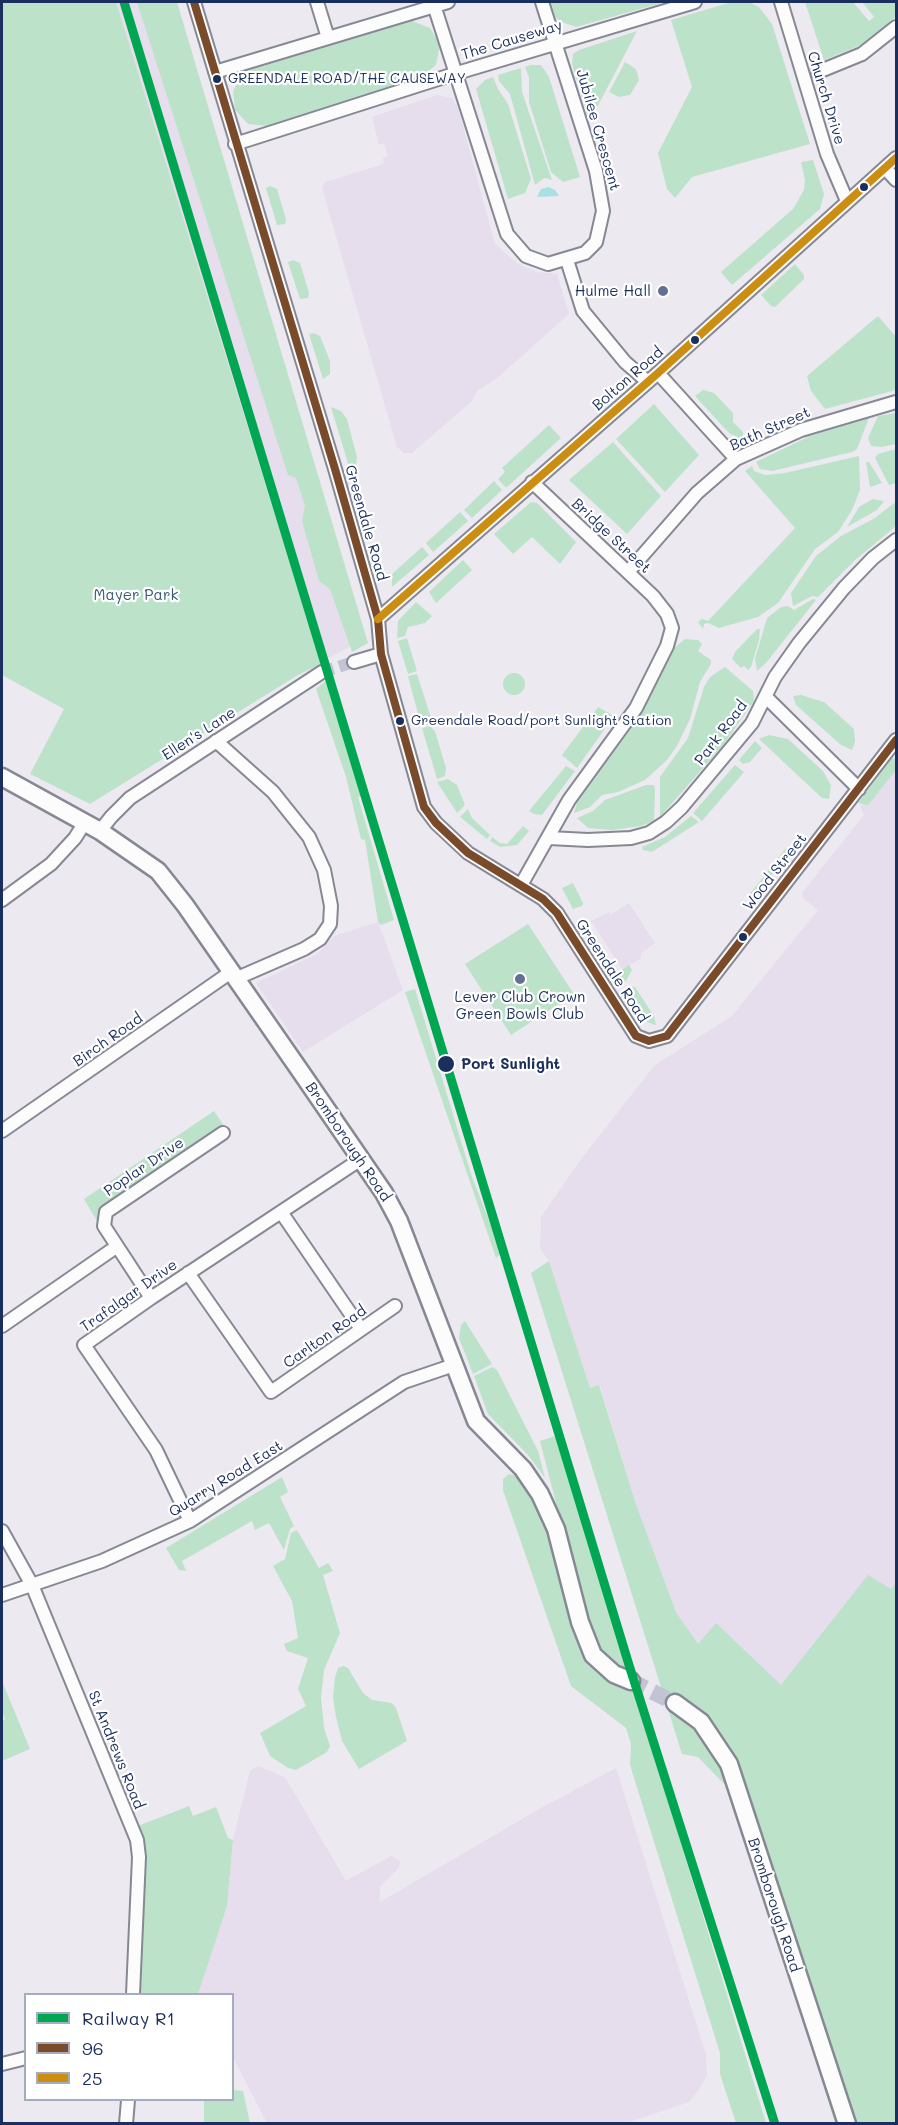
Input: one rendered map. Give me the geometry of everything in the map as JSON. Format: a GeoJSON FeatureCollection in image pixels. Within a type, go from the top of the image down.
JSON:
{"type":"FeatureCollection","features":[{"type":"Feature","properties":{"kind":"street","name":"Greendale Road"},"geometry":{"type":"LineString","coordinates":[[194,2],[378,619],[381,654],[424,807],[436,823],[468,853],[543,899],[557,913],[628,1026],[636,1036],[649,1041]]}},
{"type":"Feature","properties":{"kind":"street"},"geometry":{"type":"LineString","coordinates":[[317,2],[328,38]]}},
{"type":"Feature","properties":{"kind":"street"},"geometry":{"type":"LineString","coordinates":[[215,72],[434,3],[448,2]]}},
{"type":"Feature","properties":{"kind":"street","name":"The Causeway"},"geometry":{"type":"LineString","coordinates":[[235,144],[556,42],[695,2]]}},
{"type":"Feature","properties":{"kind":"street","name":"Church Drive"},"geometry":{"type":"LineString","coordinates":[[781,2],[826,154],[847,201]]}},
{"type":"Feature","properties":{"kind":"street","name":"Jubilee Crescent"},"geometry":{"type":"LineString","coordinates":[[434,3],[507,234],[526,256],[548,264],[585,253],[596,242],[603,211],[596,171],[542,3]]}},
{"type":"Feature","properties":{"kind":"street"},"geometry":{"type":"LineString","coordinates":[[818,72],[862,54],[897,27]]}},
{"type":"Feature","properties":{"kind":"street","name":"Bolton Road"},"geometry":{"type":"LineString","coordinates":[[378,619],[897,159]]}},
{"type":"Feature","properties":{"kind":"street"},"geometry":{"type":"LineString","coordinates":[[885,168],[897,180]]}},
{"type":"Feature","properties":{"kind":"street"},"geometry":{"type":"LineString","coordinates":[[567,260],[583,311],[625,362],[648,382]]}},
{"type":"Feature","properties":{"kind":"street"},"geometry":{"type":"LineString","coordinates":[[658,373],[736,459]]}},
{"type":"Feature","properties":{"kind":"street","name":"Bath Street"},"geometry":{"type":"LineString","coordinates":[[628,572],[697,493],[736,459],[801,430],[897,402]]}},
{"type":"Feature","properties":{"kind":"street","name":"Bridge Street"},"geometry":{"type":"LineString","coordinates":[[531,482],[628,572],[667,614],[672,628],[668,646],[636,708],[569,800],[549,838]]}},
{"type":"Feature","properties":{"kind":"street","name":"Park Road"},"geometry":{"type":"LineString","coordinates":[[549,838],[598,840],[649,833],[682,807],[752,723],[775,677],[799,643],[844,588],[873,558],[897,540]]}},
{"type":"Feature","properties":{"kind":"street"},"geometry":{"type":"LineString","coordinates":[[354,662],[381,654]]}},
{"type":"Feature","properties":{"kind":"street","name":"Ellen's Lane"},"geometry":{"type":"LineString","coordinates":[[100,831],[130,798],[322,672]]}},
{"type":"Feature","properties":{"kind":"street"},"geometry":{"type":"LineString","coordinates":[[766,697],[859,789]]}},
{"type":"Feature","properties":{"kind":"street","name":"Wood Street"},"geometry":{"type":"LineString","coordinates":[[649,1041],[667,1036],[897,740]]}},
{"type":"Feature","properties":{"kind":"street","name":"Birch Road"},"geometry":{"type":"LineString","coordinates":[[2,1131],[233,976],[304,949],[320,939],[330,924],[331,906],[324,870],[309,837],[273,792],[216,741]]}},
{"type":"Feature","properties":{"kind":"street","name":"Bromborough Road"},"geometry":{"type":"LineString","coordinates":[[2,777],[100,831],[158,871],[361,1159],[384,1193],[399,1221],[476,1421],[522,1469],[540,1494],[556,1529],[580,1622],[593,1655],[614,1674],[631,1681]]}},
{"type":"Feature","properties":{"kind":"street"},"geometry":{"type":"LineString","coordinates":[[2,900],[51,864],[75,838],[85,822]]}},
{"type":"Feature","properties":{"kind":"street"},"geometry":{"type":"LineString","coordinates":[[521,885],[549,838]]}},
{"type":"Feature","properties":{"kind":"street","name":"Poplar Drive"},"geometry":{"type":"LineString","coordinates":[[151,1298],[116,1248],[104,1226],[106,1212],[223,1132]]}},
{"type":"Feature","properties":{"kind":"street","name":"Trafalgar Drive"},"geometry":{"type":"LineString","coordinates":[[190,1521],[156,1450],[84,1345],[361,1159]]}},
{"type":"Feature","properties":{"kind":"street"},"geometry":{"type":"LineString","coordinates":[[281,1212],[361,1329]]}},
{"type":"Feature","properties":{"kind":"street"},"geometry":{"type":"LineString","coordinates":[[2,1326],[116,1248]]}},
{"type":"Feature","properties":{"kind":"street","name":"Carlton Road"},"geometry":{"type":"LineString","coordinates":[[188,1273],[271,1392],[395,1306]]}},
{"type":"Feature","properties":{"kind":"street"},"geometry":{"type":"LineString","coordinates":[[15,1300],[22,1312]]}},
{"type":"Feature","properties":{"kind":"street","name":"Quarry Road East"},"geometry":{"type":"LineString","coordinates":[[2,1595],[102,1561],[190,1521],[404,1382],[454,1365]]}},
{"type":"Feature","properties":{"kind":"street","name":"St Andrews Road"},"geometry":{"type":"LineString","coordinates":[[2,1531],[32,1585],[137,1840],[140,1857],[134,1993]]}},
{"type":"Feature","properties":{"kind":"street","name":"Bromborough Road"},"geometry":{"type":"LineString","coordinates":[[675,1703],[701,1722],[729,1764],[847,2124]]}},
{"type":"Feature","properties":{"kind":"street"},"geometry":{"type":"LineString","coordinates":[[2,2064],[24,2058]]}},
{"type":"Feature","properties":{"kind":"street"},"geometry":{"type":"LineString","coordinates":[[126,2124],[128,2101]]}},
{"type":"Feature","properties":{"kind":"shaded area"},"geometry":{"type":"Polygon","coordinates":[[[100,2],[173,2],[366,638],[298,675],[100,2]]]}},
{"type":"Feature","properties":{"kind":"shaded area"},"geometry":{"type":"Polygon","coordinates":[[[437,95],[452,98],[458,108],[495,244],[518,264],[537,272],[557,274],[569,314],[496,379],[478,390],[472,401],[412,453],[404,453],[397,447],[322,188],[325,182],[384,164],[383,158],[388,156],[384,143],[379,145],[372,117],[437,95]]]}},
{"type":"Feature","properties":{"kind":"shaded area"},"geometry":{"type":"Polygon","coordinates":[[[896,760],[896,2113],[698,1645],[676,1612],[636,1504],[600,1385],[590,1388],[549,1261],[540,1248],[541,1217],[584,1155],[655,1065],[732,1016],[818,910],[803,898],[802,893],[864,815],[860,807],[896,760]]]}},
{"type":"Feature","properties":{"kind":"shaded area"},"geometry":{"type":"Polygon","coordinates":[[[629,903],[655,943],[641,953],[641,958],[623,970],[591,921],[609,912],[610,915],[629,903]]]}},
{"type":"Feature","properties":{"kind":"shaded area"},"geometry":{"type":"Polygon","coordinates":[[[378,922],[403,990],[303,1052],[256,983],[317,954],[334,936],[378,922]]]}},
{"type":"Feature","properties":{"kind":"shaded area"},"geometry":{"type":"Polygon","coordinates":[[[258,1766],[285,1777],[346,1881],[391,1856],[400,1861],[399,1868],[380,1887],[380,1902],[541,1808],[616,1768],[706,2055],[707,2075],[700,2088],[689,2102],[626,2123],[267,2123],[234,2059],[234,1993],[197,1993],[227,1906],[233,1840],[250,1771],[258,1766]]]}},
{"type":"Feature","properties":{"kind":"green space","name":"Mayer Park"},"geometry":{"type":"Polygon","coordinates":[[[2,2],[116,2],[321,664],[298,675],[90,804],[30,774],[64,709],[2,675],[2,2]]]}},
{"type":"Feature","properties":{"kind":"green space"},"geometry":{"type":"Polygon","coordinates":[[[137,2],[177,2],[368,643],[352,652],[330,589],[319,581],[302,521],[305,506],[296,478],[288,475],[137,2]]]}},
{"type":"Feature","properties":{"kind":"green space"},"geometry":{"type":"Polygon","coordinates":[[[549,2],[665,2],[576,27],[559,21],[553,14],[549,2]]]}},
{"type":"Feature","properties":{"kind":"green space"},"geometry":{"type":"Polygon","coordinates":[[[732,2],[749,2],[759,7],[772,24],[810,144],[692,177],[675,198],[667,189],[658,153],[692,87],[671,20],[732,2]]]}},
{"type":"Feature","properties":{"kind":"green space"},"geometry":{"type":"Polygon","coordinates":[[[805,2],[853,2],[869,21],[874,17],[862,2],[896,2],[896,16],[881,31],[861,45],[824,60],[805,2]]]}},
{"type":"Feature","properties":{"kind":"green space"},"geometry":{"type":"Polygon","coordinates":[[[412,21],[430,28],[440,45],[436,65],[421,77],[267,126],[248,124],[235,110],[233,91],[242,75],[250,70],[412,21]]]}},
{"type":"Feature","properties":{"kind":"green space"},"geometry":{"type":"Polygon","coordinates":[[[637,31],[592,117],[588,118],[572,64],[573,54],[637,31]]]}},
{"type":"Feature","properties":{"kind":"green space"},"geometry":{"type":"Polygon","coordinates":[[[625,62],[636,69],[639,80],[630,95],[619,97],[609,92],[625,62]]]}},
{"type":"Feature","properties":{"kind":"green space"},"geometry":{"type":"Polygon","coordinates":[[[541,65],[549,77],[580,177],[563,182],[551,172],[529,102],[529,77],[525,67],[541,65]]]}},
{"type":"Feature","properties":{"kind":"green space"},"geometry":{"type":"Polygon","coordinates":[[[521,68],[522,92],[552,180],[544,178],[535,185],[510,94],[499,81],[498,75],[521,68]]]}},
{"type":"Feature","properties":{"kind":"green space"},"geometry":{"type":"Polygon","coordinates":[[[493,77],[508,104],[531,179],[525,193],[508,199],[476,89],[485,80],[493,77]]]}},
{"type":"Feature","properties":{"kind":"green space"},"geometry":{"type":"Polygon","coordinates":[[[813,160],[824,194],[820,209],[732,285],[721,272],[793,209],[804,190],[805,180],[801,162],[813,160]]]}},
{"type":"Feature","properties":{"kind":"green space"},"geometry":{"type":"Polygon","coordinates":[[[270,186],[277,189],[286,219],[285,224],[277,225],[266,188],[270,186]]]}},
{"type":"Feature","properties":{"kind":"green space"},"geometry":{"type":"Polygon","coordinates":[[[293,260],[300,263],[309,293],[308,298],[300,299],[288,262],[293,260]]]}},
{"type":"Feature","properties":{"kind":"green space"},"geometry":{"type":"Polygon","coordinates":[[[795,264],[804,275],[804,279],[775,307],[771,306],[761,295],[795,264]]]}},
{"type":"Feature","properties":{"kind":"green space"},"geometry":{"type":"Polygon","coordinates":[[[878,316],[896,337],[896,390],[825,409],[811,391],[807,376],[878,316]]]}},
{"type":"Feature","properties":{"kind":"green space"},"geometry":{"type":"Polygon","coordinates":[[[314,333],[320,336],[330,361],[330,374],[323,379],[309,334],[314,333]]]}},
{"type":"Feature","properties":{"kind":"green space"},"geometry":{"type":"Polygon","coordinates":[[[703,390],[714,393],[733,413],[733,422],[743,432],[743,440],[729,433],[695,396],[703,390]]]}},
{"type":"Feature","properties":{"kind":"green space"},"geometry":{"type":"Polygon","coordinates":[[[654,404],[699,455],[665,492],[616,439],[654,404]]]}},
{"type":"Feature","properties":{"kind":"green space"},"geometry":{"type":"Polygon","coordinates":[[[331,407],[341,411],[347,419],[357,457],[356,465],[350,470],[331,407]]]}},
{"type":"Feature","properties":{"kind":"green space"},"geometry":{"type":"Polygon","coordinates":[[[896,413],[896,444],[871,446],[868,438],[878,416],[896,413]]]}},
{"type":"Feature","properties":{"kind":"green space"},"geometry":{"type":"Polygon","coordinates":[[[869,418],[857,449],[852,452],[772,471],[760,469],[756,462],[810,436],[869,418]]]}},
{"type":"Feature","properties":{"kind":"green space"},"geometry":{"type":"Polygon","coordinates":[[[549,425],[561,438],[506,488],[498,479],[505,472],[502,468],[549,425]]]}},
{"type":"Feature","properties":{"kind":"green space"},"geometry":{"type":"Polygon","coordinates":[[[613,442],[661,496],[627,534],[569,480],[613,442]]]}},
{"type":"Feature","properties":{"kind":"green space"},"geometry":{"type":"Polygon","coordinates":[[[896,449],[896,483],[889,485],[875,458],[878,454],[896,449]]]}},
{"type":"Feature","properties":{"kind":"green space"},"geometry":{"type":"Polygon","coordinates":[[[859,456],[860,490],[852,510],[838,532],[815,549],[778,603],[758,617],[719,628],[708,623],[704,624],[703,629],[698,622],[702,619],[708,621],[795,528],[745,471],[752,466],[754,471],[765,475],[785,473],[859,456]]]}},
{"type":"Feature","properties":{"kind":"green space"},"geometry":{"type":"Polygon","coordinates":[[[866,462],[869,462],[882,483],[870,487],[866,462]]]}},
{"type":"Feature","properties":{"kind":"green space"},"geometry":{"type":"Polygon","coordinates":[[[494,481],[502,490],[472,518],[464,510],[494,481]]]}},
{"type":"Feature","properties":{"kind":"green space"},"geometry":{"type":"Polygon","coordinates":[[[873,499],[884,501],[877,510],[847,527],[859,507],[873,499]]]}},
{"type":"Feature","properties":{"kind":"green space"},"geometry":{"type":"Polygon","coordinates":[[[531,502],[537,503],[576,542],[560,564],[532,537],[513,554],[494,534],[531,502]]]}},
{"type":"Feature","properties":{"kind":"green space"},"geometry":{"type":"Polygon","coordinates":[[[894,503],[896,505],[896,526],[854,561],[818,597],[812,596],[793,606],[791,593],[816,556],[841,536],[875,518],[894,503]]]}},
{"type":"Feature","properties":{"kind":"green space"},"geometry":{"type":"Polygon","coordinates":[[[460,512],[468,521],[433,552],[426,543],[460,512]]]}},
{"type":"Feature","properties":{"kind":"green space"},"geometry":{"type":"Polygon","coordinates":[[[422,547],[429,555],[392,587],[392,574],[422,547]]]}},
{"type":"Feature","properties":{"kind":"green space"},"geometry":{"type":"Polygon","coordinates":[[[463,560],[472,570],[436,603],[429,592],[463,560]]]}},
{"type":"Feature","properties":{"kind":"green space"},"geometry":{"type":"Polygon","coordinates":[[[813,599],[816,600],[766,663],[757,671],[755,659],[767,618],[781,607],[788,606],[794,610],[813,599]]]}},
{"type":"Feature","properties":{"kind":"green space"},"geometry":{"type":"Polygon","coordinates":[[[416,602],[432,616],[425,623],[408,627],[405,636],[397,638],[398,621],[416,602]]]}},
{"type":"Feature","properties":{"kind":"green space"},"geometry":{"type":"Polygon","coordinates":[[[757,629],[760,629],[759,640],[751,667],[748,670],[744,666],[741,668],[732,659],[735,652],[757,629]]]}},
{"type":"Feature","properties":{"kind":"green space"},"geometry":{"type":"Polygon","coordinates":[[[407,638],[417,671],[408,674],[398,641],[407,638]]]}},
{"type":"Feature","properties":{"kind":"green space"},"geometry":{"type":"Polygon","coordinates":[[[685,639],[698,640],[702,644],[698,651],[711,660],[711,664],[700,682],[690,719],[677,746],[667,760],[645,780],[618,792],[602,795],[590,807],[574,813],[577,803],[631,729],[673,649],[685,639]]]}},
{"type":"Feature","properties":{"kind":"green space"},"geometry":{"type":"Polygon","coordinates":[[[725,667],[753,691],[754,701],[724,744],[660,817],[660,777],[688,738],[704,687],[710,677],[725,667]]]}},
{"type":"Feature","properties":{"kind":"green space"},"geometry":{"type":"Polygon","coordinates":[[[514,673],[522,676],[525,684],[522,692],[514,695],[506,692],[503,684],[506,676],[514,673]]]}},
{"type":"Feature","properties":{"kind":"green space"},"geometry":{"type":"Polygon","coordinates":[[[417,674],[432,721],[430,724],[421,725],[408,676],[417,674]]]}},
{"type":"Feature","properties":{"kind":"green space"},"geometry":{"type":"Polygon","coordinates":[[[327,680],[394,920],[381,925],[378,922],[365,840],[361,839],[346,777],[316,689],[327,680]]]}},
{"type":"Feature","properties":{"kind":"green space"},"geometry":{"type":"Polygon","coordinates":[[[801,695],[824,702],[854,729],[855,742],[852,750],[841,745],[796,705],[793,696],[801,695]]]}},
{"type":"Feature","properties":{"kind":"green space"},"geometry":{"type":"Polygon","coordinates":[[[598,707],[614,716],[577,768],[562,755],[598,707]]]}},
{"type":"Feature","properties":{"kind":"green space"},"geometry":{"type":"Polygon","coordinates":[[[430,726],[435,731],[446,768],[445,776],[437,779],[422,728],[430,726]]]}},
{"type":"Feature","properties":{"kind":"green space"},"geometry":{"type":"Polygon","coordinates":[[[769,735],[788,739],[823,771],[831,785],[829,799],[822,798],[759,739],[769,735]]]}},
{"type":"Feature","properties":{"kind":"green space"},"geometry":{"type":"Polygon","coordinates":[[[755,741],[762,748],[750,762],[743,764],[739,760],[755,741]]]}},
{"type":"Feature","properties":{"kind":"green space"},"geometry":{"type":"Polygon","coordinates":[[[892,758],[896,759],[896,770],[868,805],[858,803],[892,758]]]}},
{"type":"Feature","properties":{"kind":"green space"},"geometry":{"type":"Polygon","coordinates":[[[735,765],[744,772],[702,821],[693,813],[735,765]]]}},
{"type":"Feature","properties":{"kind":"green space"},"geometry":{"type":"Polygon","coordinates":[[[566,766],[575,771],[542,815],[529,811],[566,766]]]}},
{"type":"Feature","properties":{"kind":"green space"},"geometry":{"type":"Polygon","coordinates":[[[448,779],[457,785],[465,805],[457,813],[437,782],[448,779]]]}},
{"type":"Feature","properties":{"kind":"green space"},"geometry":{"type":"Polygon","coordinates":[[[646,785],[654,785],[655,789],[654,821],[641,826],[612,830],[588,828],[577,818],[593,811],[605,800],[646,785]]]}},
{"type":"Feature","properties":{"kind":"green space"},"geometry":{"type":"Polygon","coordinates":[[[468,809],[472,818],[490,835],[487,839],[460,817],[468,809]]]}},
{"type":"Feature","properties":{"kind":"green space"},"geometry":{"type":"Polygon","coordinates":[[[691,816],[699,822],[652,852],[643,850],[642,847],[665,837],[691,816]]]}},
{"type":"Feature","properties":{"kind":"green space"},"geometry":{"type":"Polygon","coordinates":[[[523,826],[529,831],[517,845],[500,847],[490,841],[492,837],[500,843],[507,844],[523,826]]]}},
{"type":"Feature","properties":{"kind":"green space"},"geometry":{"type":"Polygon","coordinates":[[[786,848],[793,849],[771,876],[767,872],[786,848]]]}},
{"type":"Feature","properties":{"kind":"green space"},"geometry":{"type":"Polygon","coordinates":[[[766,874],[770,879],[750,903],[747,897],[766,874]]]}},
{"type":"Feature","properties":{"kind":"green space"},"geometry":{"type":"Polygon","coordinates":[[[573,883],[583,903],[582,906],[573,909],[562,888],[573,883]]]}},
{"type":"Feature","properties":{"kind":"green space","name":"Lever Club Crown Green Bowls Club"},"geometry":{"type":"Polygon","coordinates":[[[528,924],[574,994],[511,1035],[465,964],[528,924]]]}},
{"type":"Feature","properties":{"kind":"green space"},"geometry":{"type":"Polygon","coordinates":[[[629,965],[632,970],[623,986],[616,974],[629,965]]]}},
{"type":"Feature","properties":{"kind":"green space"},"geometry":{"type":"Polygon","coordinates":[[[635,987],[654,1016],[656,1025],[647,1022],[625,988],[635,987]]]}},
{"type":"Feature","properties":{"kind":"green space"},"geometry":{"type":"Polygon","coordinates":[[[415,989],[472,1177],[502,1253],[496,1258],[405,992],[415,989]]]}},
{"type":"Feature","properties":{"kind":"green space"},"geometry":{"type":"Polygon","coordinates":[[[214,1111],[224,1126],[103,1208],[97,1221],[84,1199],[214,1111]]]}},
{"type":"Feature","properties":{"kind":"green space"},"geometry":{"type":"Polygon","coordinates":[[[549,1261],[590,1388],[599,1385],[636,1504],[676,1612],[698,1644],[716,1623],[781,1685],[868,1575],[891,1589],[896,1583],[896,2123],[835,2123],[793,1986],[725,1785],[698,1757],[682,1754],[531,1273],[549,1261]]]}},
{"type":"Feature","properties":{"kind":"green space"},"geometry":{"type":"Polygon","coordinates":[[[465,1321],[492,1364],[473,1374],[459,1338],[461,1325],[465,1321]]]}},
{"type":"Feature","properties":{"kind":"green space"},"geometry":{"type":"Polygon","coordinates":[[[492,1367],[497,1370],[538,1451],[545,1478],[528,1455],[488,1414],[474,1376],[492,1367]]]}},
{"type":"Feature","properties":{"kind":"green space"},"geometry":{"type":"Polygon","coordinates":[[[555,1436],[629,1671],[606,1660],[594,1644],[587,1623],[540,1441],[555,1436]]]}},
{"type":"Feature","properties":{"kind":"green space"},"geometry":{"type":"Polygon","coordinates":[[[509,1474],[517,1476],[546,1520],[578,1639],[589,1663],[607,1679],[635,1692],[766,2123],[736,2123],[720,2074],[720,2053],[630,1765],[631,1744],[626,1728],[571,1686],[503,1490],[503,1479],[509,1474]]]}},
{"type":"Feature","properties":{"kind":"green space"},"geometry":{"type":"Polygon","coordinates":[[[282,1477],[288,1492],[280,1497],[294,1526],[290,1529],[284,1550],[269,1523],[255,1530],[252,1521],[182,1561],[186,1571],[179,1570],[166,1548],[282,1477]]]}},
{"type":"Feature","properties":{"kind":"green space"},"geometry":{"type":"Polygon","coordinates":[[[297,1530],[319,1568],[328,1563],[333,1571],[323,1575],[340,1633],[324,1670],[321,1698],[324,1728],[330,1746],[327,1752],[296,1770],[288,1768],[270,1756],[260,1733],[306,1706],[298,1689],[308,1658],[287,1651],[284,1644],[298,1638],[292,1601],[273,1566],[285,1559],[291,1533],[297,1530]]]}},
{"type":"Feature","properties":{"kind":"green space"},"geometry":{"type":"Polygon","coordinates":[[[343,1666],[348,1668],[363,1693],[372,1700],[392,1703],[396,1708],[407,1741],[359,1769],[342,1741],[333,1698],[335,1677],[338,1668],[343,1666]]]}},
{"type":"Feature","properties":{"kind":"green space"},"geometry":{"type":"Polygon","coordinates":[[[2,1681],[30,1749],[2,1761],[2,1720],[5,1720],[2,1711],[2,1681]]]}},
{"type":"Feature","properties":{"kind":"green space"},"geometry":{"type":"Polygon","coordinates":[[[189,1806],[193,1816],[216,1807],[228,1838],[233,1840],[227,1906],[198,1993],[139,1993],[146,1846],[138,1826],[189,1806]]]}},
{"type":"Feature","properties":{"kind":"green space"},"geometry":{"type":"Polygon","coordinates":[[[234,2090],[243,2091],[250,2123],[204,2123],[204,2101],[234,2101],[234,2090]]]}},
{"type":"Feature","properties":{"kind":"water"},"geometry":{"type":"Polygon","coordinates":[[[549,187],[559,196],[537,197],[541,189],[549,187]]]}},
{"type":"Feature","properties":{"kind":"tunnel"},"geometry":{"type":"LineString","coordinates":[[322,672],[354,662]]}},
{"type":"Feature","properties":{"kind":"tunnel"},"geometry":{"type":"LineString","coordinates":[[631,1681],[675,1703]]}},
{"type":"Feature","properties":{"kind":"rail line","name":"R1"},"geometry":{"type":"LineString","coordinates":[[124,2],[629,1665],[775,2124]]}},
{"type":"Feature","properties":{"kind":"transit line","name":"96"},"geometry":{"type":"LineString","coordinates":[[194,2],[378,619],[381,654],[424,807],[436,823],[468,853],[543,899],[557,913],[636,1036],[649,1041],[667,1036],[896,740]]}},
{"type":"Feature","properties":{"kind":"transit line","name":"25"},"geometry":{"type":"LineString","coordinates":[[378,619],[658,373],[896,158]]}},
{"type":"Feature","properties":{"kind":"place","name":"GREENDALE ROAD/THE CAUSEWAY"},"geometry":{"type":"Point","coordinates":[217,79]}},
{"type":"Feature","properties":{"kind":"place","name":"Hulme Hall"},"geometry":{"type":"Point","coordinates":[663,291]}},
{"type":"Feature","properties":{"kind":"place","name":"Greendale Road/port Sunlight Station"},"geometry":{"type":"Point","coordinates":[400,721]}},
{"type":"Feature","properties":{"kind":"place","name":"Lever Club Crown Green Bowls Club"},"geometry":{"type":"Point","coordinates":[520,979]}},
{"type":"Feature","properties":{"kind":"place","name":"Port Sunlight"},"geometry":{"type":"Point","coordinates":[446,1064]}}]}
